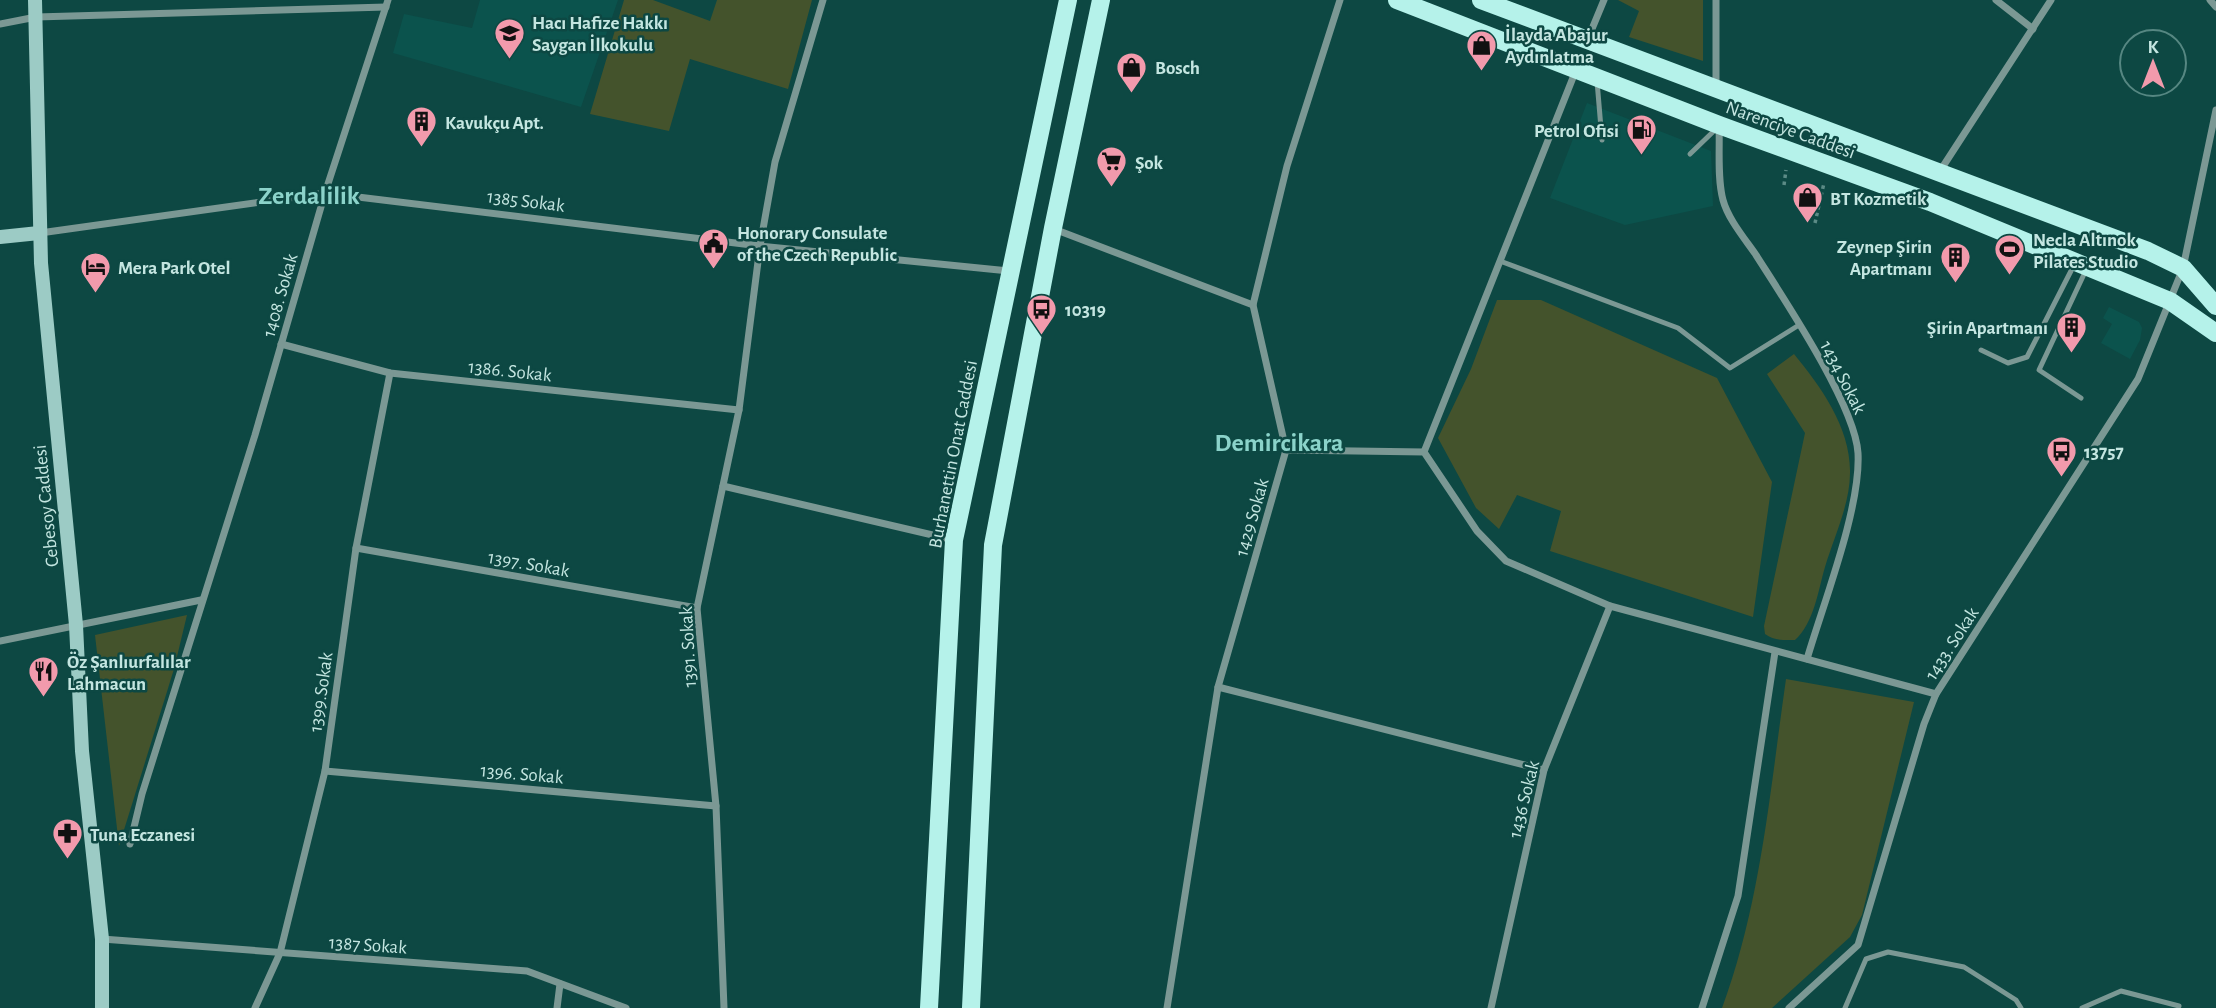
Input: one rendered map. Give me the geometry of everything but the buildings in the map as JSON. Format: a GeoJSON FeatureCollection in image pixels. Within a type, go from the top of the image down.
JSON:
{"type":"FeatureCollection","features":[{"type":"Feature","properties":{"kind":"main road","name":"Cebesoy Caddesi"},"geometry":{"type":"LineString","coordinates":[[35,0],[39,233],[76,625],[82,751],[102,939],[102,1008]]}},
{"type":"Feature","properties":{"kind":"main road","name":"Burhanettin Onat Caddesi"},"geometry":{"type":"LineString","coordinates":[[929,1008],[954,540],[1068,0]]}},
{"type":"Feature","properties":{"kind":"main road"},"geometry":{"type":"LineString","coordinates":[[971,1008],[993,545],[1053,229],[1101,0]]}},
{"type":"Feature","properties":{"kind":"main road","name":"Narenciye Caddesi"},"geometry":{"type":"LineString","coordinates":[[1397,0],[1719,125],[1930,202],[2170,301],[2216,333]]}},
{"type":"Feature","properties":{"kind":"main road","name":"Narenciye Caddesi"},"geometry":{"type":"LineString","coordinates":[[1481,0],[1716,91],[1940,172],[2183,268]]}},
{"type":"Feature","properties":{"kind":"main road"},"geometry":{"type":"LineString","coordinates":[[0,237],[39,233]]}},
{"type":"Feature","properties":{"kind":"main road"},"geometry":{"type":"LineString","coordinates":[[2183,268],[2216,306]]}},
{"type":"Feature","properties":{"kind":"street","name":"1391. Sokak"},"geometry":{"type":"LineString","coordinates":[[724,1008],[716,806],[697,608],[739,410],[760,246],[775,162],[823,0]]}},
{"type":"Feature","properties":{"kind":"street","name":"1429 Sokak"},"geometry":{"type":"LineString","coordinates":[[1167,1008],[1218,687],[1286,450],[1253,305],[1287,166],[1340,0]]}},
{"type":"Feature","properties":{"kind":"street"},"geometry":{"type":"LineString","coordinates":[[1586,41],[1604,0]]}},
{"type":"Feature","properties":{"kind":"street"},"geometry":{"type":"LineString","coordinates":[[1716,0],[1716,91]]}},
{"type":"Feature","properties":{"kind":"street"},"geometry":{"type":"LineString","coordinates":[[1996,0],[2034,29]]}},
{"type":"Feature","properties":{"kind":"street"},"geometry":{"type":"LineString","coordinates":[[1940,172],[2052,0]]}},
{"type":"Feature","properties":{"kind":"street"},"geometry":{"type":"LineString","coordinates":[[2210,0],[2216,7]]}},
{"type":"Feature","properties":{"kind":"street"},"geometry":{"type":"LineString","coordinates":[[0,23],[36,17],[387,3]]}},
{"type":"Feature","properties":{"kind":"street","name":"1408. Sokak"},"geometry":{"type":"LineString","coordinates":[[130,844],[325,193],[387,3]]}},
{"type":"Feature","properties":{"kind":"street"},"geometry":{"type":"LineString","coordinates":[[1424,452],[1576,69]]}},
{"type":"Feature","properties":{"kind":"street","name":"1433. Sokak"},"geometry":{"type":"LineString","coordinates":[[1789,1008],[1858,945],[1924,724],[1936,694],[2138,379],[2183,268],[2216,110]]}},
{"type":"Feature","properties":{"kind":"street","name":"1434 Sokak"},"geometry":{"type":"LineString","coordinates":[[1719,125],[1723,201],[1799,324],[1840,399],[1854,430],[1858,453],[1848,520],[1807,659]]}},
{"type":"Feature","properties":{"kind":"street","name":"1385 Sokak"},"geometry":{"type":"LineString","coordinates":[[39,233],[325,193],[760,246],[1009,271]]}},
{"type":"Feature","properties":{"kind":"street"},"geometry":{"type":"LineString","coordinates":[[1053,229],[1253,305]]}},
{"type":"Feature","properties":{"kind":"street","name":"1386. Sokak"},"geometry":{"type":"LineString","coordinates":[[281,344],[390,373],[739,410]]}},
{"type":"Feature","properties":{"kind":"street","name":"1399.Sokak"},"geometry":{"type":"LineString","coordinates":[[255,1008],[280,953],[325,771],[356,548],[390,373]]}},
{"type":"Feature","properties":{"kind":"street"},"geometry":{"type":"LineString","coordinates":[[1286,450],[1424,452]]}},
{"type":"Feature","properties":{"kind":"street"},"geometry":{"type":"LineString","coordinates":[[1424,452],[1477,531],[1506,561],[1610,606],[1936,694]]}},
{"type":"Feature","properties":{"kind":"street"},"geometry":{"type":"LineString","coordinates":[[723,486],[954,540]]}},
{"type":"Feature","properties":{"kind":"street","name":"1397. Sokak"},"geometry":{"type":"LineString","coordinates":[[356,548],[697,608]]}},
{"type":"Feature","properties":{"kind":"street"},"geometry":{"type":"LineString","coordinates":[[0,641],[201,600]]}},
{"type":"Feature","properties":{"kind":"street","name":"1436 Sokak"},"geometry":{"type":"LineString","coordinates":[[1492,1008],[1544,770],[1610,606]]}},
{"type":"Feature","properties":{"kind":"street"},"geometry":{"type":"LineString","coordinates":[[1703,1008],[1738,896],[1775,652]]}},
{"type":"Feature","properties":{"kind":"street"},"geometry":{"type":"LineString","coordinates":[[1218,687],[1544,770]]}},
{"type":"Feature","properties":{"kind":"street","name":"1396. Sokak"},"geometry":{"type":"LineString","coordinates":[[325,771],[716,806]]}},
{"type":"Feature","properties":{"kind":"street","name":"1387 Sokak"},"geometry":{"type":"LineString","coordinates":[[102,939],[527,971],[626,1008]]}},
{"type":"Feature","properties":{"kind":"street"},"geometry":{"type":"LineString","coordinates":[[557,1008],[560,984]]}},
{"type":"Feature","properties":{"kind":"lane"},"geometry":{"type":"LineString","coordinates":[[1597,77],[1602,140]]}},
{"type":"Feature","properties":{"kind":"lane"},"geometry":{"type":"LineString","coordinates":[[1690,154],[1719,125]]}},
{"type":"Feature","properties":{"kind":"lane"},"geometry":{"type":"LineString","coordinates":[[1500,261],[1639,311],[1678,328],[1730,368],[1799,324]]}},
{"type":"Feature","properties":{"kind":"lane"},"geometry":{"type":"LineString","coordinates":[[1981,350],[2008,363],[2027,357],[2081,265]]}},
{"type":"Feature","properties":{"kind":"lane"},"geometry":{"type":"LineString","coordinates":[[2081,265],[2039,370],[2081,398]]}},
{"type":"Feature","properties":{"kind":"lane"},"geometry":{"type":"LineString","coordinates":[[1845,1008],[1866,960],[1888,952],[1964,967],[2015,1000],[2021,1008]]}},
{"type":"Feature","properties":{"kind":"lane"},"geometry":{"type":"LineString","coordinates":[[2082,1008],[2121,991],[2179,1006]]}},
{"type":"Feature","properties":{"kind":"path"},"geometry":{"type":"LineString","coordinates":[[1784,185],[1786,170]]}},
{"type":"Feature","properties":{"kind":"path"},"geometry":{"type":"LineString","coordinates":[[1815,223],[1824,183]]}},
{"type":"Feature","properties":{"kind":"shaded area","name":"Hacı Hafize Hakkı Saygan İlkokulu"},"geometry":{"type":"Polygon","coordinates":[[[480,0],[618,0],[581,107],[393,53],[404,14],[472,28],[480,0]]]}},
{"type":"Feature","properties":{"kind":"shaded area"},"geometry":{"type":"Polygon","coordinates":[[[624,0],[653,0],[710,21],[717,0],[812,0],[788,89],[690,59],[669,131],[590,114],[624,0]]]}},
{"type":"Feature","properties":{"kind":"shaded area"},"geometry":{"type":"Polygon","coordinates":[[[1618,0],[1703,0],[1703,61],[1629,37],[1639,11],[1618,0]]]}},
{"type":"Feature","properties":{"kind":"shaded area"},"geometry":{"type":"Polygon","coordinates":[[[1587,103],[1711,151],[1713,206],[1625,225],[1550,198],[1587,103]]]}},
{"type":"Feature","properties":{"kind":"shaded area"},"geometry":{"type":"Polygon","coordinates":[[[1497,300],[1541,300],[1717,378],[1772,482],[1753,617],[1550,551],[1561,511],[1517,495],[1499,529],[1476,508],[1438,438],[1471,369],[1497,300]]]}},
{"type":"Feature","properties":{"kind":"shaded area"},"geometry":{"type":"Polygon","coordinates":[[[2109,307],[2139,322],[2142,328],[2140,340],[2130,359],[2101,343],[2112,324],[2103,318],[2109,307]]]}},
{"type":"Feature","properties":{"kind":"shaded area"},"geometry":{"type":"Polygon","coordinates":[[[1794,354],[1824,394],[1840,424],[1849,456],[1850,473],[1844,508],[1811,616],[1795,640],[1783,640],[1765,634],[1764,626],[1805,433],[1767,374],[1794,354]]]}},
{"type":"Feature","properties":{"kind":"shaded area"},"geometry":{"type":"Polygon","coordinates":[[[187,615],[174,669],[119,846],[95,635],[187,615]]]}},
{"type":"Feature","properties":{"kind":"shaded area"},"geometry":{"type":"Polygon","coordinates":[[[1786,679],[1914,702],[1862,915],[1850,937],[1772,1008],[1722,1008],[1746,928],[1763,846],[1786,679]]]}},
{"type":"Feature","properties":{"kind":"place","name":"Hacı Hafize Hakkı Saygan İlkokulu"},"geometry":{"type":"Point","coordinates":[509,60]}},
{"type":"Feature","properties":{"kind":"place","name":"İlayda Abajur Aydınlatma"},"geometry":{"type":"Point","coordinates":[1482,72]}},
{"type":"Feature","properties":{"kind":"place","name":"Bosch"},"geometry":{"type":"Point","coordinates":[1132,94]}},
{"type":"Feature","properties":{"kind":"place","name":"Kavukçu Apt."},"geometry":{"type":"Point","coordinates":[422,149]}},
{"type":"Feature","properties":{"kind":"place","name":"Petrol Ofisi"},"geometry":{"type":"Point","coordinates":[1642,157]}},
{"type":"Feature","properties":{"kind":"place","name":"Şok"},"geometry":{"type":"Point","coordinates":[1112,189]}},
{"type":"Feature","properties":{"kind":"place","name":"BT Kozmetik"},"geometry":{"type":"Point","coordinates":[1807,225]}},
{"type":"Feature","properties":{"kind":"place","name":"Honorary Consulate of the Czech Republic"},"geometry":{"type":"Point","coordinates":[714,270]}},
{"type":"Feature","properties":{"kind":"place","name":"Necla Altınok Pilates Studio"},"geometry":{"type":"Point","coordinates":[2010,277]}},
{"type":"Feature","properties":{"kind":"place","name":"Zeynep Şirin Apartmanı"},"geometry":{"type":"Point","coordinates":[1955,284]}},
{"type":"Feature","properties":{"kind":"place","name":"Mera Park Otel"},"geometry":{"type":"Point","coordinates":[95,294]}},
{"type":"Feature","properties":{"kind":"place","name":"10319"},"geometry":{"type":"Point","coordinates":[1042,336]}},
{"type":"Feature","properties":{"kind":"place","name":"Şirin Apartmanı"},"geometry":{"type":"Point","coordinates":[2071,354]}},
{"type":"Feature","properties":{"kind":"place","name":"13757"},"geometry":{"type":"Point","coordinates":[2061,478]}},
{"type":"Feature","properties":{"kind":"place","name":"Öz Şanlıurfalılar Lahmacun"},"geometry":{"type":"Point","coordinates":[44,699]}},
{"type":"Feature","properties":{"kind":"place","name":"Tuna Eczanesi"},"geometry":{"type":"Point","coordinates":[67,861]}},
{"type":"Feature","properties":{"kind":"district","name":"Zerdalilik"},"geometry":{"type":"Point","coordinates":[309,195]}},
{"type":"Feature","properties":{"kind":"district","name":"Demircikara"},"geometry":{"type":"Point","coordinates":[1279,442]}}]}
